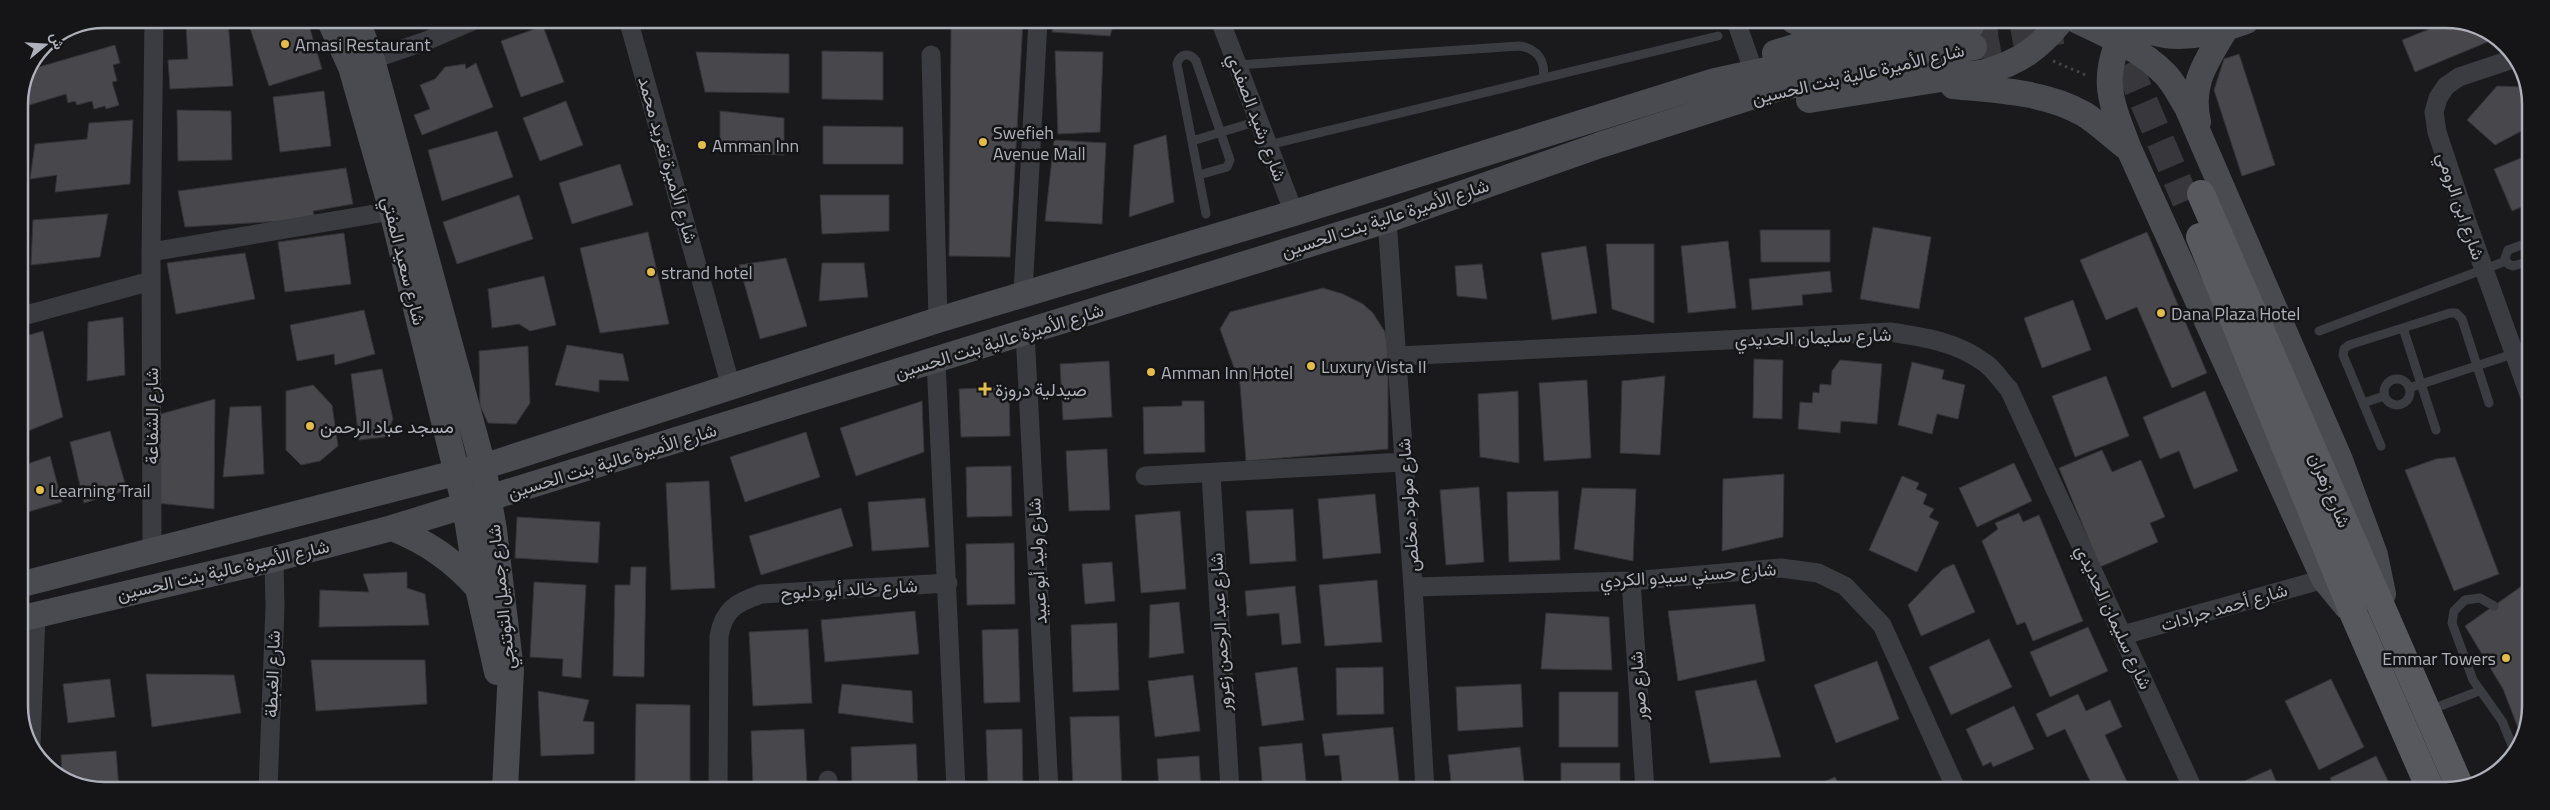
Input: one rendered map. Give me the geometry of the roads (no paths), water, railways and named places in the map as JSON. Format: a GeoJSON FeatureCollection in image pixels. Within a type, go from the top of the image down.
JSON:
{"type":"FeatureCollection","features":[{"type":"Feature","properties":{"kind":"main road","name":"شارع سعيد المفتي"},"geometry":{"type":"LineString","coordinates":[[335,28],[361,63],[483,466],[490,499]]}},
{"type":"Feature","properties":{"kind":"main road","name":"شارع سعيد المفتي"},"geometry":{"type":"LineString","coordinates":[[357,28],[361,63],[392,211],[465,506]]}},
{"type":"Feature","properties":{"kind":"main road"},"geometry":{"type":"LineString","coordinates":[[1814,28],[1839,33]]}},
{"type":"Feature","properties":{"kind":"main road"},"geometry":{"type":"LineString","coordinates":[[1589,121],[1750,60],[1839,33],[1863,28]]}},
{"type":"Feature","properties":{"kind":"main road"},"geometry":{"type":"LineString","coordinates":[[1600,145],[1782,104],[2001,68],[2022,58],[2040,46],[2056,28]]}},
{"type":"Feature","properties":{"kind":"main road"},"geometry":{"type":"LineString","coordinates":[[2124,28],[2140,28],[2162,35],[2200,35],[2225,28]]}},
{"type":"Feature","properties":{"kind":"main road"},"geometry":{"type":"LineString","coordinates":[[2124,28],[2112,55],[2108,82],[2113,106],[2129,149],[2324,579],[2355,618]]}},
{"type":"Feature","properties":{"kind":"main road"},"geometry":{"type":"LineString","coordinates":[[2124,28],[2147,60],[2172,83],[2187,107],[2340,460],[2374,555],[2389,625]]}},
{"type":"Feature","properties":{"kind":"main road"},"geometry":{"type":"LineString","coordinates":[[2203,144],[2194,98],[2196,85],[2201,71],[2234,28]]}},
{"type":"Feature","properties":{"kind":"main road","name":"شارع الأميرة عالية بنت الحسين"},"geometry":{"type":"LineString","coordinates":[[28,583],[457,474],[938,320],[1294,213],[1715,81],[1973,36],[1780,88],[1600,145],[1387,220],[490,499],[392,528],[274,559],[28,616]]}},
{"type":"Feature","properties":{"kind":"main road"},"geometry":{"type":"LineString","coordinates":[[1935,80],[1953,86],[2029,96],[2059,103],[2084,114],[2129,149]]}},
{"type":"Feature","properties":{"kind":"main road","name":"شارع زهران"},"geometry":{"type":"LineString","coordinates":[[2427,782],[2355,618],[2193,197],[2389,625],[2458,782]]}},
{"type":"Feature","properties":{"kind":"main road","name":"شارع جميل التوتنجي"},"geometry":{"type":"LineString","coordinates":[[490,499],[511,670],[506,782]]}},
{"type":"Feature","properties":{"kind":"main road","name":"شارع جميل التوتنجي"},"geometry":{"type":"LineString","coordinates":[[465,506],[478,588],[494,663],[502,685],[509,694]]}},
{"type":"Feature","properties":{"kind":"main road"},"geometry":{"type":"LineString","coordinates":[[392,528],[417,538],[440,551],[460,568],[478,588]]}},
{"type":"Feature","properties":{"kind":"street","name":"شارع الشفاعة"},"geometry":{"type":"LineString","coordinates":[[152,551],[150,252],[154,28]]}},
{"type":"Feature","properties":{"kind":"street"},"geometry":{"type":"LineString","coordinates":[[361,63],[426,41],[456,28]]}},
{"type":"Feature","properties":{"kind":"street","name":"شارع الأميرة تغريد محمد"},"geometry":{"type":"LineString","coordinates":[[631,28],[731,387]]}},
{"type":"Feature","properties":{"kind":"street"},"geometry":{"type":"LineString","coordinates":[[1023,294],[1038,28]]}},
{"type":"Feature","properties":{"kind":"street","name":"شارع رشيد الصفدي"},"geometry":{"type":"LineString","coordinates":[[1223,28],[1294,213]]}},
{"type":"Feature","properties":{"kind":"street"},"geometry":{"type":"LineString","coordinates":[[1739,28],[1750,60]]}},
{"type":"Feature","properties":{"kind":"street"},"geometry":{"type":"LineString","coordinates":[[931,55],[938,320]]}},
{"type":"Feature","properties":{"kind":"street","name":"شارع ابن الرومي"},"geometry":{"type":"LineString","coordinates":[[2509,60],[2459,77],[2446,86],[2438,98],[2434,112],[2437,132],[2483,270],[2522,377]]}},
{"type":"Feature","properties":{"kind":"street"},"geometry":{"type":"LineString","coordinates":[[150,252],[392,211]]}},
{"type":"Feature","properties":{"kind":"street","name":"شارع مولود مخلص"},"geometry":{"type":"LineString","coordinates":[[1387,220],[1398,356],[1425,782]]}},
{"type":"Feature","properties":{"kind":"street"},"geometry":{"type":"LineString","coordinates":[[28,314],[151,280]]}},
{"type":"Feature","properties":{"kind":"street","name":"شارع سليمان الحديدي"},"geometry":{"type":"LineString","coordinates":[[1398,356],[1890,332],[1934,338],[1986,363],[2009,389],[2190,782]]}},
{"type":"Feature","properties":{"kind":"street","name":"شارع وليد أبو عبيد"},"geometry":{"type":"LineString","coordinates":[[1025,333],[1048,782]]}},
{"type":"Feature","properties":{"kind":"street"},"geometry":{"type":"LineString","coordinates":[[936,361],[948,583],[956,782]]}},
{"type":"Feature","properties":{"kind":"street"},"geometry":{"type":"LineString","coordinates":[[1145,476],[1211,474],[1404,462]]}},
{"type":"Feature","properties":{"kind":"street","name":"شارع عبد الرحمن زعرور"},"geometry":{"type":"LineString","coordinates":[[1211,474],[1230,782]]}},
{"type":"Feature","properties":{"kind":"street","name":"شارع الغبطة"},"geometry":{"type":"LineString","coordinates":[[268,782],[275,607],[274,559]]}},
{"type":"Feature","properties":{"kind":"street","name":"شارع حسني سيدو الكردي"},"geometry":{"type":"LineString","coordinates":[[1413,587],[1631,581],[1782,568],[1818,573],[1845,586],[1882,625],[1953,782]]}},
{"type":"Feature","properties":{"kind":"street","name":"شارع أحمد جرادات"},"geometry":{"type":"LineString","coordinates":[[2123,635],[2324,579]]}},
{"type":"Feature","properties":{"kind":"street","name":"شارع صور"},"geometry":{"type":"LineString","coordinates":[[1631,581],[1644,782]]}},
{"type":"Feature","properties":{"kind":"street","name":"شارع خالد أبو دلبوح"},"geometry":{"type":"LineString","coordinates":[[718,782],[719,636],[722,620],[740,601],[760,594],[948,583]]}},
{"type":"Feature","properties":{"kind":"street"},"geometry":{"type":"LineString","coordinates":[[28,616],[36,668],[32,732]]}},
{"type":"Feature","properties":{"kind":"street"},"geometry":{"type":"LineString","coordinates":[[28,673],[36,668]]}},
{"type":"Feature","properties":{"kind":"lane"},"geometry":{"type":"LineString","coordinates":[[1268,146],[1718,36]]}},
{"type":"Feature","properties":{"kind":"lane"},"geometry":{"type":"LineString","coordinates":[[1237,65],[1519,46],[1531,49],[1541,58],[1544,72],[1543,78]]}},
{"type":"Feature","properties":{"kind":"lane"},"geometry":{"type":"LineString","coordinates":[[1199,175],[1229,165],[1230,160],[1196,61],[1191,55],[1186,54],[1178,59],[1177,64],[1206,214]]}},
{"type":"Feature","properties":{"kind":"lane"},"geometry":{"type":"LineString","coordinates":[[1192,141],[1258,121]]}},
{"type":"Feature","properties":{"kind":"lane"},"geometry":{"type":"LineString","coordinates":[[2506,261],[2508,250],[2522,245]]}},
{"type":"Feature","properties":{"kind":"lane"},"geometry":{"type":"LineString","coordinates":[[2319,331],[2506,261]]}},
{"type":"Feature","properties":{"kind":"lane"},"geometry":{"type":"LineString","coordinates":[[2506,261],[2513,266],[2522,263]]}},
{"type":"Feature","properties":{"kind":"lane"},"geometry":{"type":"LineString","coordinates":[[2381,446],[2343,355],[2344,349],[2349,345],[2450,313],[2458,315],[2462,319],[2489,403]]}},
{"type":"Feature","properties":{"kind":"lane"},"geometry":{"type":"LineString","coordinates":[[2403,328],[2436,430]]}},
{"type":"Feature","properties":{"kind":"lane"},"geometry":{"type":"LineString","coordinates":[[2410,388],[2513,354]]}},
{"type":"Feature","properties":{"kind":"lane"},"geometry":{"type":"LineString","coordinates":[[2402,379],[2410,388],[2409,398],[2401,404],[2391,404],[2384,396],[2383,390],[2390,380],[2402,379]]}},
{"type":"Feature","properties":{"kind":"lane"},"geometry":{"type":"LineString","coordinates":[[2363,403],[2384,396]]}},
{"type":"Feature","properties":{"kind":"lane"},"geometry":{"type":"LineString","coordinates":[[2494,606],[2488,601],[2472,598],[2458,605],[2452,616],[2452,624],[2464,661],[2478,691],[2502,721],[2512,745]]}},
{"type":"Feature","properties":{"kind":"lane"},"geometry":{"type":"LineString","coordinates":[[2426,711],[2478,691]]}},
{"type":"Feature","properties":{"kind":"tunnel"},"geometry":{"type":"LineString","coordinates":[[2112,28],[2186,201]]}},
{"type":"Feature","properties":{"kind":"tunnel"},"geometry":{"type":"LineString","coordinates":[[1974,47],[2062,31]]}},
{"type":"Feature","properties":{"kind":"place","name":"Amasi Restaurant"},"geometry":{"type":"Point","coordinates":[285,44]}},
{"type":"Feature","properties":{"kind":"place","name":"Swefieh Avenue Mall"},"geometry":{"type":"Point","coordinates":[983,142]}},
{"type":"Feature","properties":{"kind":"place","name":"Amman Inn"},"geometry":{"type":"Point","coordinates":[702,145]}},
{"type":"Feature","properties":{"kind":"place","name":"strand hotel"},"geometry":{"type":"Point","coordinates":[651,272]}},
{"type":"Feature","properties":{"kind":"place","name":"Dana Plaza Hotel"},"geometry":{"type":"Point","coordinates":[2161,313]}},
{"type":"Feature","properties":{"kind":"place","name":"Luxury Vista II"},"geometry":{"type":"Point","coordinates":[1311,366]}},
{"type":"Feature","properties":{"kind":"place","name":"Amman Inn Hotel"},"geometry":{"type":"Point","coordinates":[1151,372]}},
{"type":"Feature","properties":{"kind":"place","name":"صيدلية دروزة"},"geometry":{"type":"Point","coordinates":[985,389]}},
{"type":"Feature","properties":{"kind":"place","name":"مسجد عباد الرحمن"},"geometry":{"type":"Point","coordinates":[310,426]}},
{"type":"Feature","properties":{"kind":"place","name":"Learning Trail"},"geometry":{"type":"Point","coordinates":[40,490]}},
{"type":"Feature","properties":{"kind":"place","name":"Emmar Towers"},"geometry":{"type":"Point","coordinates":[2506,658]}}]}
